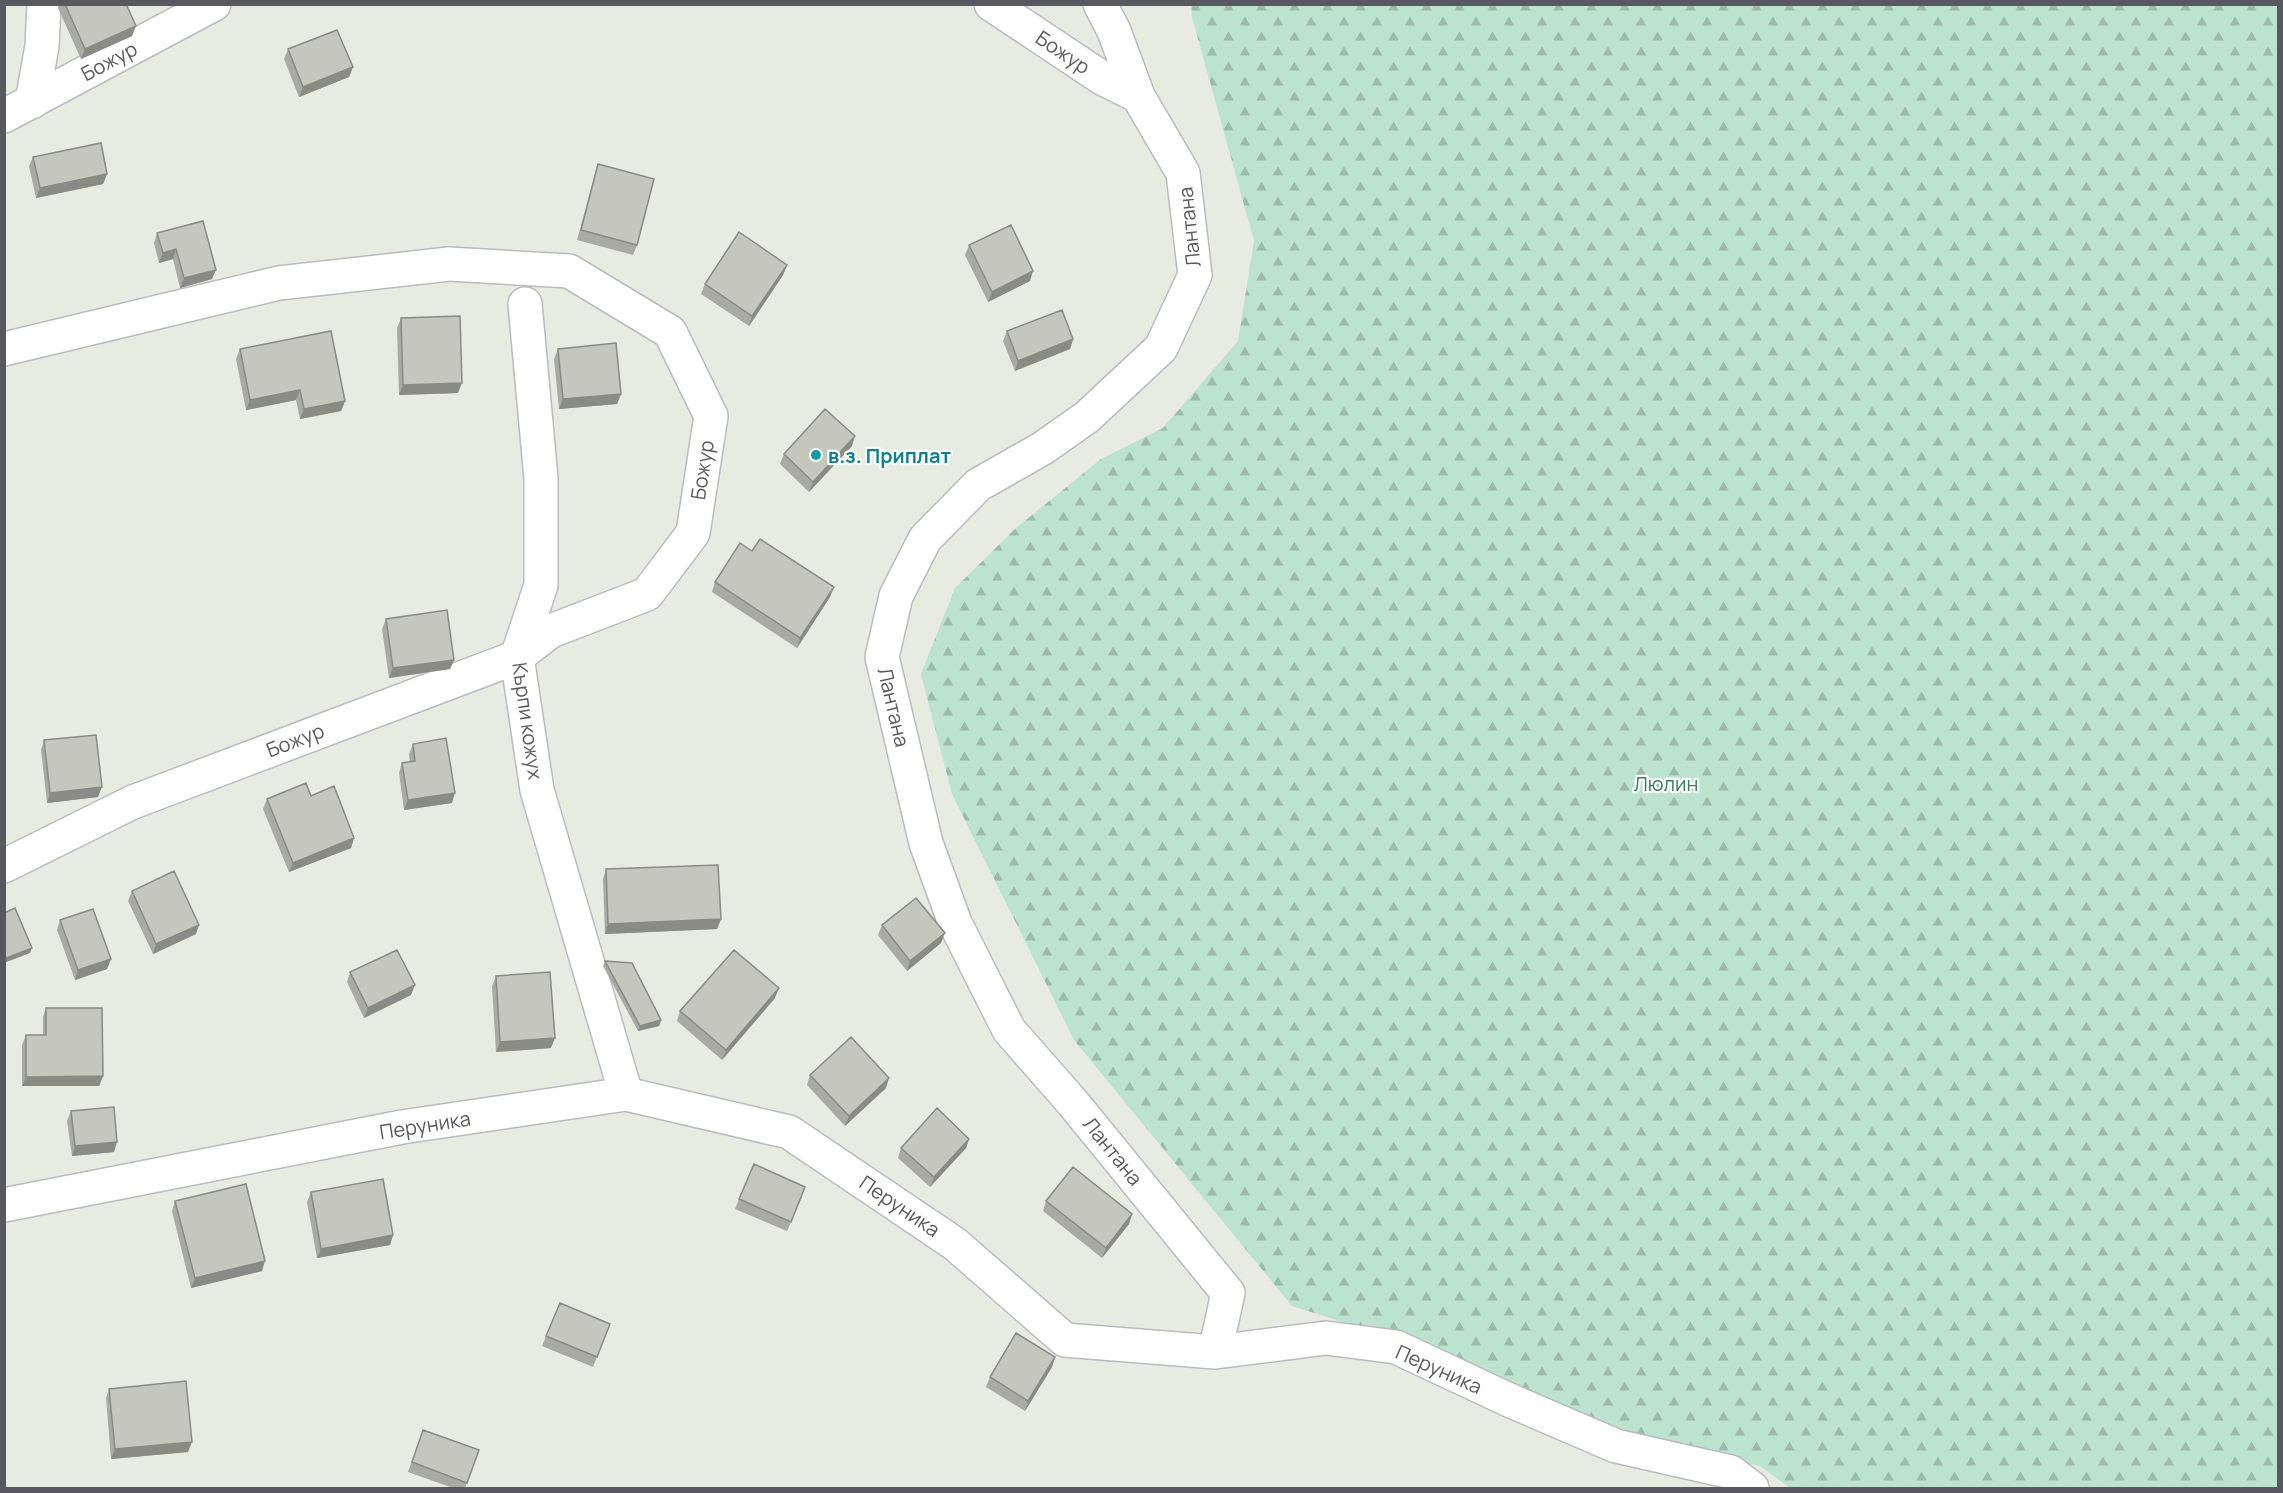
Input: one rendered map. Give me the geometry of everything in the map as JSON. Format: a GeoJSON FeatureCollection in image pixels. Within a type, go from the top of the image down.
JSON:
{"type":"FeatureCollection","features":[{"type":"Feature","properties":{"kind":"street"},"geometry":{"type":"LineString","coordinates":[[18,109],[42,46],[44,4]]}},
{"type":"Feature","properties":{"kind":"street","name":"Божур"},"geometry":{"type":"LineString","coordinates":[[18,109],[214,4]]}},
{"type":"Feature","properties":{"kind":"street","name":"Божур"},"geometry":{"type":"LineString","coordinates":[[991,4],[1102,78],[1138,96]]}},
{"type":"Feature","properties":{"kind":"street","name":"Лантана"},"geometry":{"type":"LineString","coordinates":[[1100,4],[1114,31],[1138,96],[1183,173],[1195,275],[1161,348],[1088,417],[1043,448],[978,485],[925,539],[896,596],[882,657],[926,843],[955,922],[1009,1030],[1073,1103],[1228,1293],[1215,1352]]}},
{"type":"Feature","properties":{"kind":"street","name":"Божур"},"geometry":{"type":"LineString","coordinates":[[4,349],[279,283],[449,264],[569,271],[670,332],[711,416],[693,533],[648,594],[551,631],[517,657],[133,802],[4,866]]}},
{"type":"Feature","properties":{"kind":"street","name":"Кърпи кожух"},"geometry":{"type":"LineString","coordinates":[[525,304],[541,478],[541,585],[517,657],[537,790],[626,1094]]}},
{"type":"Feature","properties":{"kind":"street","name":"Перуника"},"geometry":{"type":"LineString","coordinates":[[4,1206],[402,1127],[626,1094],[789,1132],[955,1244],[1065,1340],[1215,1352],[1326,1338],[1396,1347],[1616,1446],[1731,1472],[1752,1488]]}},
{"type":"Feature","properties":{"kind":"green space","name":"Люлин"},"geometry":{"type":"Polygon","coordinates":[[[1191,5],[2278,5],[2278,1487],[1790,1488],[1760,1466],[1586,1429],[1444,1354],[1292,1306],[1074,1040],[952,794],[921,674],[955,588],[1016,528],[1101,459],[1163,428],[1238,341],[1254,241],[1192,17],[1191,5]]]}},
{"type":"Feature","properties":{"kind":"building"},"geometry":{"type":"Polygon","coordinates":[[[65,4],[126,4],[136,26],[85,49],[65,4]]]}},
{"type":"Feature","properties":{"kind":"building"},"geometry":{"type":"Polygon","coordinates":[[[337,30],[353,67],[303,87],[288,49],[337,30]]]}},
{"type":"Feature","properties":{"kind":"building"},"geometry":{"type":"Polygon","coordinates":[[[101,143],[107,174],[40,188],[33,157],[101,143]]]}},
{"type":"Feature","properties":{"kind":"building"},"geometry":{"type":"Polygon","coordinates":[[[598,164],[654,179],[637,245],[581,230],[598,164]]]}},
{"type":"Feature","properties":{"kind":"building"},"geometry":{"type":"Polygon","coordinates":[[[203,221],[216,270],[184,278],[176,249],[163,253],[157,233],[203,221]]]}},
{"type":"Feature","properties":{"kind":"building"},"geometry":{"type":"Polygon","coordinates":[[[1011,225],[1033,271],[992,292],[969,245],[1011,225]]]}},
{"type":"Feature","properties":{"kind":"building"},"geometry":{"type":"Polygon","coordinates":[[[739,232],[787,265],[752,316],[705,284],[739,232]]]}},
{"type":"Feature","properties":{"kind":"building"},"geometry":{"type":"Polygon","coordinates":[[[1062,310],[1073,339],[1018,361],[1007,331],[1062,310]]]}},
{"type":"Feature","properties":{"kind":"building"},"geometry":{"type":"Polygon","coordinates":[[[460,316],[462,383],[403,385],[401,318],[460,316]]]}},
{"type":"Feature","properties":{"kind":"building"},"geometry":{"type":"Polygon","coordinates":[[[331,331],[345,401],[304,409],[300,390],[250,400],[240,349],[331,331]]]}},
{"type":"Feature","properties":{"kind":"building"},"geometry":{"type":"Polygon","coordinates":[[[616,343],[621,394],[563,399],[558,349],[616,343]]]}},
{"type":"Feature","properties":{"kind":"building","name":"в.з. Приплат"},"geometry":{"type":"Polygon","coordinates":[[[825,409],[855,436],[813,482],[784,454],[825,409]]]}},
{"type":"Feature","properties":{"kind":"building"},"geometry":{"type":"Polygon","coordinates":[[[760,539],[834,587],[800,638],[715,582],[740,543],[752,551],[760,539]]]}},
{"type":"Feature","properties":{"kind":"building"},"geometry":{"type":"Polygon","coordinates":[[[447,610],[454,660],[393,668],[386,619],[447,610]]]}},
{"type":"Feature","properties":{"kind":"building"},"geometry":{"type":"Polygon","coordinates":[[[96,735],[102,787],[50,793],[44,740],[96,735]]]}},
{"type":"Feature","properties":{"kind":"building"},"geometry":{"type":"Polygon","coordinates":[[[446,738],[455,793],[408,800],[402,763],[415,761],[413,744],[446,738]]]}},
{"type":"Feature","properties":{"kind":"building"},"geometry":{"type":"Polygon","coordinates":[[[306,783],[311,796],[334,786],[354,838],[293,863],[267,799],[306,783]]]}},
{"type":"Feature","properties":{"kind":"building"},"geometry":{"type":"Polygon","coordinates":[[[718,865],[721,919],[608,924],[606,869],[718,865]]]}},
{"type":"Feature","properties":{"kind":"building"},"geometry":{"type":"Polygon","coordinates":[[[174,871],[199,925],[156,944],[132,891],[174,871]]]}},
{"type":"Feature","properties":{"kind":"building"},"geometry":{"type":"Polygon","coordinates":[[[916,898],[945,933],[910,961],[882,925],[916,898]]]}},
{"type":"Feature","properties":{"kind":"building"},"geometry":{"type":"Polygon","coordinates":[[[15,908],[32,948],[4,959],[4,913],[15,908]]]}},
{"type":"Feature","properties":{"kind":"building"},"geometry":{"type":"Polygon","coordinates":[[[93,909],[111,959],[78,970],[60,920],[93,909]]]}},
{"type":"Feature","properties":{"kind":"building"},"geometry":{"type":"Polygon","coordinates":[[[397,950],[415,985],[368,1008],[350,972],[397,950]]]}},
{"type":"Feature","properties":{"kind":"building"},"geometry":{"type":"Polygon","coordinates":[[[734,950],[779,988],[726,1050],[680,1011],[734,950]]]}},
{"type":"Feature","properties":{"kind":"building"},"geometry":{"type":"Polygon","coordinates":[[[605,961],[632,963],[661,1020],[640,1026],[605,961]]]}},
{"type":"Feature","properties":{"kind":"building"},"geometry":{"type":"Polygon","coordinates":[[[550,972],[555,1038],[500,1042],[496,976],[550,972]]]}},
{"type":"Feature","properties":{"kind":"building"},"geometry":{"type":"Polygon","coordinates":[[[46,1008],[102,1008],[103,1076],[26,1077],[26,1035],[46,1035],[46,1008]]]}},
{"type":"Feature","properties":{"kind":"building"},"geometry":{"type":"Polygon","coordinates":[[[851,1037],[889,1078],[849,1116],[810,1075],[851,1037]]]}},
{"type":"Feature","properties":{"kind":"building"},"geometry":{"type":"Polygon","coordinates":[[[114,1107],[117,1142],[75,1146],[71,1111],[114,1107]]]}},
{"type":"Feature","properties":{"kind":"building"},"geometry":{"type":"Polygon","coordinates":[[[937,1108],[969,1139],[934,1177],[901,1148],[937,1108]]]}},
{"type":"Feature","properties":{"kind":"building"},"geometry":{"type":"Polygon","coordinates":[[[754,1164],[805,1187],[791,1222],[739,1199],[754,1164]]]}},
{"type":"Feature","properties":{"kind":"building"},"geometry":{"type":"Polygon","coordinates":[[[1073,1167],[1132,1214],[1106,1248],[1046,1201],[1073,1167]]]}},
{"type":"Feature","properties":{"kind":"building"},"geometry":{"type":"Polygon","coordinates":[[[383,1179],[393,1235],[321,1249],[311,1192],[383,1179]]]}},
{"type":"Feature","properties":{"kind":"building"},"geometry":{"type":"Polygon","coordinates":[[[246,1184],[265,1261],[195,1278],[175,1201],[246,1184]]]}},
{"type":"Feature","properties":{"kind":"building"},"geometry":{"type":"Polygon","coordinates":[[[560,1303],[610,1324],[597,1357],[546,1336],[560,1303]]]}},
{"type":"Feature","properties":{"kind":"building"},"geometry":{"type":"Polygon","coordinates":[[[1016,1333],[1055,1357],[1028,1401],[990,1377],[1016,1333]]]}},
{"type":"Feature","properties":{"kind":"building"},"geometry":{"type":"Polygon","coordinates":[[[186,1381],[192,1442],[115,1449],[109,1389],[186,1381]]]}},
{"type":"Feature","properties":{"kind":"building"},"geometry":{"type":"Polygon","coordinates":[[[423,1430],[479,1450],[467,1483],[412,1462],[423,1430]]]}},
{"type":"Feature","properties":{"kind":"place","name":"в.з. Приплат"},"geometry":{"type":"Point","coordinates":[816,455]}}]}
